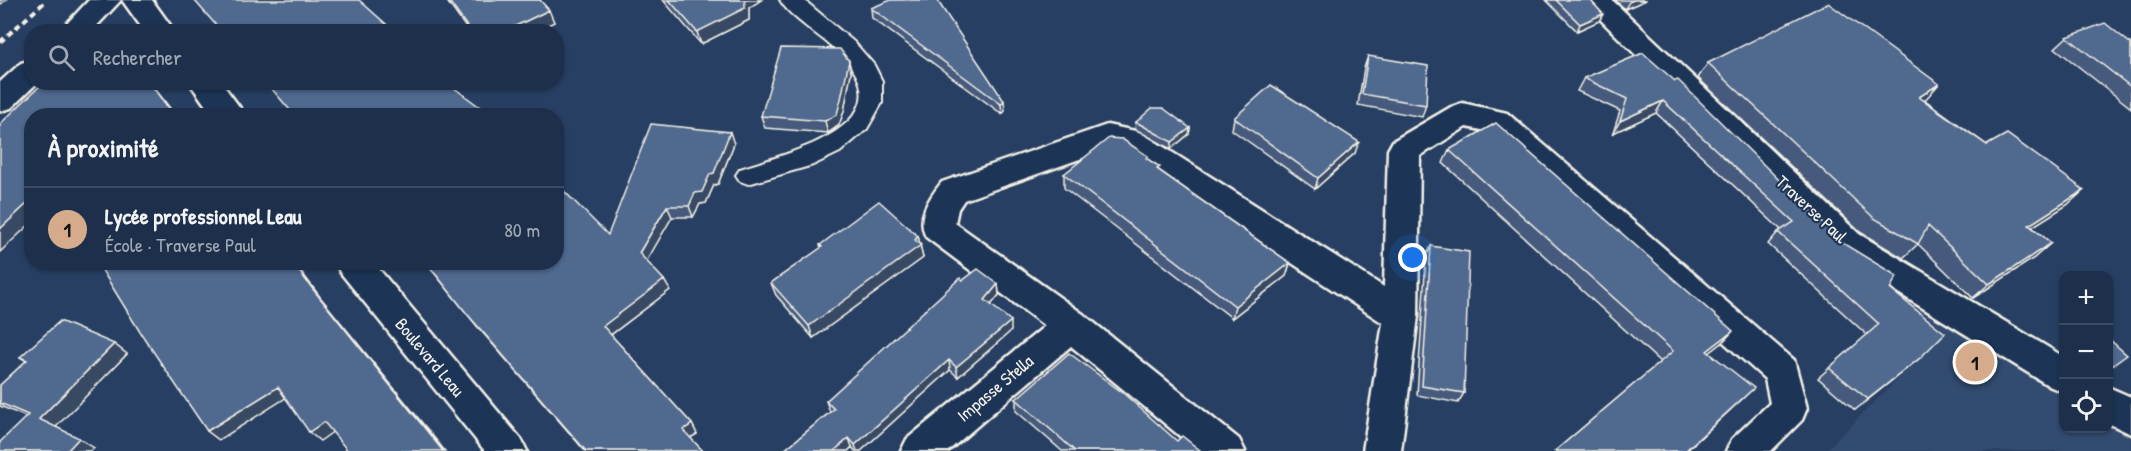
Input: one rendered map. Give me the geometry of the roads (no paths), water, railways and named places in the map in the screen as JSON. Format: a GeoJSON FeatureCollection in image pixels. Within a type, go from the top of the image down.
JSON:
{"type":"FeatureCollection","features":[{"type":"Feature","properties":{"kind":"street"},"geometry":{"type":"LineString","coordinates":[[82,24],[107,0]]}},
{"type":"Feature","properties":{"kind":"street"},"geometry":{"type":"LineString","coordinates":[[136,0],[155,24]]}},
{"type":"Feature","properties":{"kind":"street","name":"Traverse Paul"},"geometry":{"type":"LineString","coordinates":[[1595,0],[1847,244],[2059,373]]}},
{"type":"Feature","properties":{"kind":"street"},"geometry":{"type":"LineString","coordinates":[[0,100],[24,78]]}},
{"type":"Feature","properties":{"kind":"street"},"geometry":{"type":"LineString","coordinates":[[210,90],[225,108]]}},
{"type":"Feature","properties":{"kind":"street"},"geometry":{"type":"LineString","coordinates":[[1383,451],[1401,316],[1404,150],[1462,115],[1496,121],[1781,371],[1789,408],[1745,451]]}},
{"type":"Feature","properties":{"kind":"street"},"geometry":{"type":"LineString","coordinates":[[1226,451],[1071,325],[938,228],[942,205],[953,191],[1107,137],[1129,140],[1401,316]]}},
{"type":"Feature","properties":{"kind":"street","name":"Boulevard Leau"},"geometry":{"type":"LineString","coordinates":[[359,270],[508,451]]}},
{"type":"Feature","properties":{"kind":"street","name":"Impasse Stella"},"geometry":{"type":"LineString","coordinates":[[920,451],[1071,325]]}},
{"type":"Feature","properties":{"kind":"street"},"geometry":{"type":"LineString","coordinates":[[2113,406],[2131,417]]}},
{"type":"Feature","properties":{"kind":"lane"},"geometry":{"type":"LineString","coordinates":[[748,175],[823,151],[862,120],[873,100],[872,81],[858,60],[790,0]]}},
{"type":"Feature","properties":{"kind":"place","name":"Lycée professionnel Leau"},"geometry":{"type":"Point","coordinates":[1975,362]}}]}
